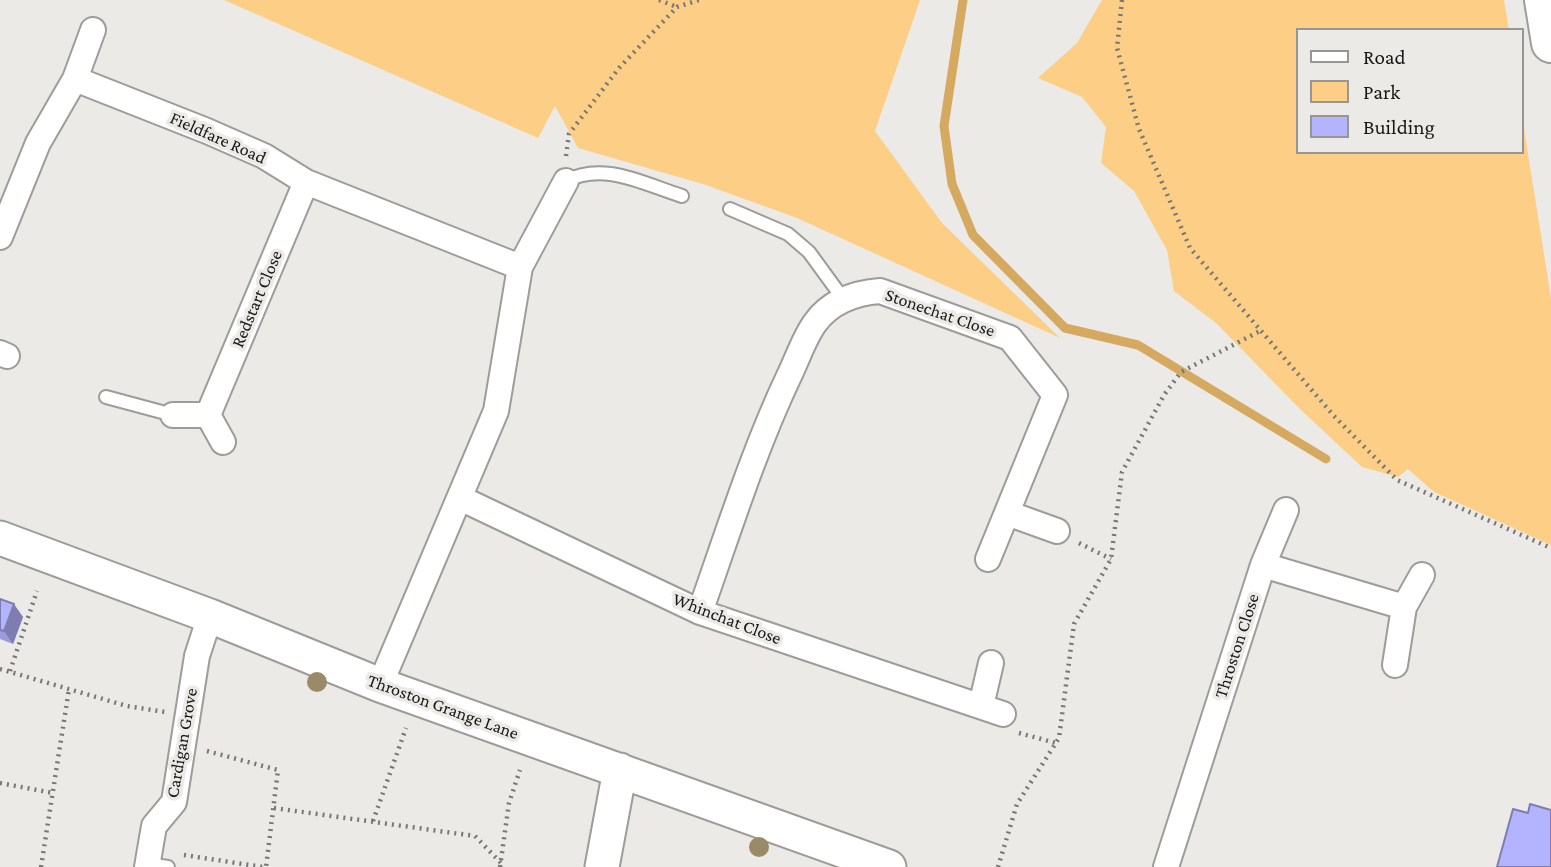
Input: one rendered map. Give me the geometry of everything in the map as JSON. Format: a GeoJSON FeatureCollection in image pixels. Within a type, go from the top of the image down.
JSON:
{"type":"FeatureCollection","features":[{"type":"Feature","properties":{"kind":"highway"},"geometry":{"type":"LineString","coordinates":[[1544,0],[1551,43]]}},
{"type":"Feature","properties":{"kind":"street"},"geometry":{"type":"LineString","coordinates":[[0,237],[38,143],[75,79],[93,30]]}},
{"type":"Feature","properties":{"kind":"street","name":"Fieldfare Road"},"geometry":{"type":"LineString","coordinates":[[75,79],[208,131],[264,156],[306,182],[520,267]]}},
{"type":"Feature","properties":{"kind":"street"},"geometry":{"type":"LineString","coordinates":[[380,685],[495,411],[520,267],[566,181]]}},
{"type":"Feature","properties":{"kind":"street","name":"Redstart Close"},"geometry":{"type":"LineString","coordinates":[[208,415],[306,182]]}},
{"type":"Feature","properties":{"kind":"street","name":"Stonechat Close"},"geometry":{"type":"LineString","coordinates":[[700,612],[765,428],[815,323],[831,307],[852,295],[880,291],[1010,338],[1055,395],[988,559]]}},
{"type":"Feature","properties":{"kind":"street"},"geometry":{"type":"LineString","coordinates":[[173,415],[208,415],[223,442]]}},
{"type":"Feature","properties":{"kind":"street","name":"Whinchat Close"},"geometry":{"type":"LineString","coordinates":[[460,498],[700,612],[992,710]]}},
{"type":"Feature","properties":{"kind":"street","name":"Throston Close"},"geometry":{"type":"LineString","coordinates":[[1166,867],[1263,565],[1286,510]]}},
{"type":"Feature","properties":{"kind":"street"},"geometry":{"type":"LineString","coordinates":[[1007,513],[1057,531]]}},
{"type":"Feature","properties":{"kind":"street","name":"Throston Grange Lane"},"geometry":{"type":"LineString","coordinates":[[0,538],[210,616],[380,685],[890,867]]}},
{"type":"Feature","properties":{"kind":"street"},"geometry":{"type":"LineString","coordinates":[[1263,565],[1404,607]]}},
{"type":"Feature","properties":{"kind":"street"},"geometry":{"type":"LineString","coordinates":[[1395,665],[1404,607],[1422,575]]}},
{"type":"Feature","properties":{"kind":"street","name":"Cardigan Grove"},"geometry":{"type":"LineString","coordinates":[[153,862],[154,826],[174,802],[197,656],[210,616]]}},
{"type":"Feature","properties":{"kind":"street"},"geometry":{"type":"LineString","coordinates":[[991,663],[992,710]]}},
{"type":"Feature","properties":{"kind":"street"},"geometry":{"type":"LineString","coordinates":[[602,867],[620,770]]}},
{"type":"Feature","properties":{"kind":"lane"},"geometry":{"type":"LineString","coordinates":[[566,181],[587,173],[604,171],[682,196]]}},
{"type":"Feature","properties":{"kind":"lane"},"geometry":{"type":"LineString","coordinates":[[730,209],[788,234],[809,252],[844,300]]}},
{"type":"Feature","properties":{"kind":"lane"},"geometry":{"type":"LineString","coordinates":[[106,397],[173,415]]}},
{"type":"Feature","properties":{"kind":"path"},"geometry":{"type":"LineString","coordinates":[[659,0],[677,7]]}},
{"type":"Feature","properties":{"kind":"path"},"geometry":{"type":"LineString","coordinates":[[566,181],[566,147],[569,134],[619,68],[677,7],[699,0]]}},
{"type":"Feature","properties":{"kind":"path"},"geometry":{"type":"LineString","coordinates":[[1122,0],[1117,48],[1139,129],[1190,248],[1334,416],[1397,480],[1551,548]]}},
{"type":"Feature","properties":{"kind":"path"},"geometry":{"type":"LineString","coordinates":[[998,867],[1017,804],[1059,738],[1074,624],[1111,559],[1122,472],[1164,395],[1181,372],[1260,331]]}},
{"type":"Feature","properties":{"kind":"path"},"geometry":{"type":"LineString","coordinates":[[1057,531],[1111,559]]}},
{"type":"Feature","properties":{"kind":"path"},"geometry":{"type":"LineString","coordinates":[[10,671],[37,591]]}},
{"type":"Feature","properties":{"kind":"path"},"geometry":{"type":"LineString","coordinates":[[0,669],[127,706],[188,716]]}},
{"type":"Feature","properties":{"kind":"path"},"geometry":{"type":"LineString","coordinates":[[41,867],[69,689]]}},
{"type":"Feature","properties":{"kind":"path"},"geometry":{"type":"LineString","coordinates":[[992,710],[1020,734],[1056,743]]}},
{"type":"Feature","properties":{"kind":"path"},"geometry":{"type":"LineString","coordinates":[[373,821],[406,728]]}},
{"type":"Feature","properties":{"kind":"path"},"geometry":{"type":"LineString","coordinates":[[153,862],[265,867],[278,769],[200,749]]}},
{"type":"Feature","properties":{"kind":"path"},"geometry":{"type":"LineString","coordinates":[[500,865],[509,803],[520,770]]}},
{"type":"Feature","properties":{"kind":"path"},"geometry":{"type":"LineString","coordinates":[[0,783],[52,793]]}},
{"type":"Feature","properties":{"kind":"path"},"geometry":{"type":"LineString","coordinates":[[274,808],[475,836],[500,865]]}},
{"type":"Feature","properties":{"kind":"green space"},"geometry":{"type":"Polygon","coordinates":[[[224,0],[920,0],[875,131],[942,223],[1060,338],[797,218],[703,184],[578,148],[555,106],[538,138],[224,0]]]}},
{"type":"Feature","properties":{"kind":"green space"},"geometry":{"type":"Polygon","coordinates":[[[1102,0],[1504,0],[1509,28],[1296,28],[1296,154],[1523,154],[1523,123],[1551,298],[1551,545],[1434,492],[1408,469],[1398,477],[1362,467],[1300,409],[1216,323],[1174,291],[1167,250],[1134,191],[1101,163],[1106,127],[1082,97],[1038,78],[1077,43],[1102,0]]]}},
{"type":"Feature","properties":{"kind":"building"},"geometry":{"type":"Polygon","coordinates":[[[0,599],[14,604],[4,631],[0,630],[0,599]]]}},
{"type":"Feature","properties":{"kind":"building"},"geometry":{"type":"Polygon","coordinates":[[[1530,804],[1551,810],[1551,867],[1497,867],[1513,809],[1528,813],[1530,804]]]}},
{"type":"Feature","properties":{"kind":"waterway"},"geometry":{"type":"LineString","coordinates":[[963,0],[944,126],[952,184],[973,235],[1065,328],[1138,345],[1326,459]]}}]}
